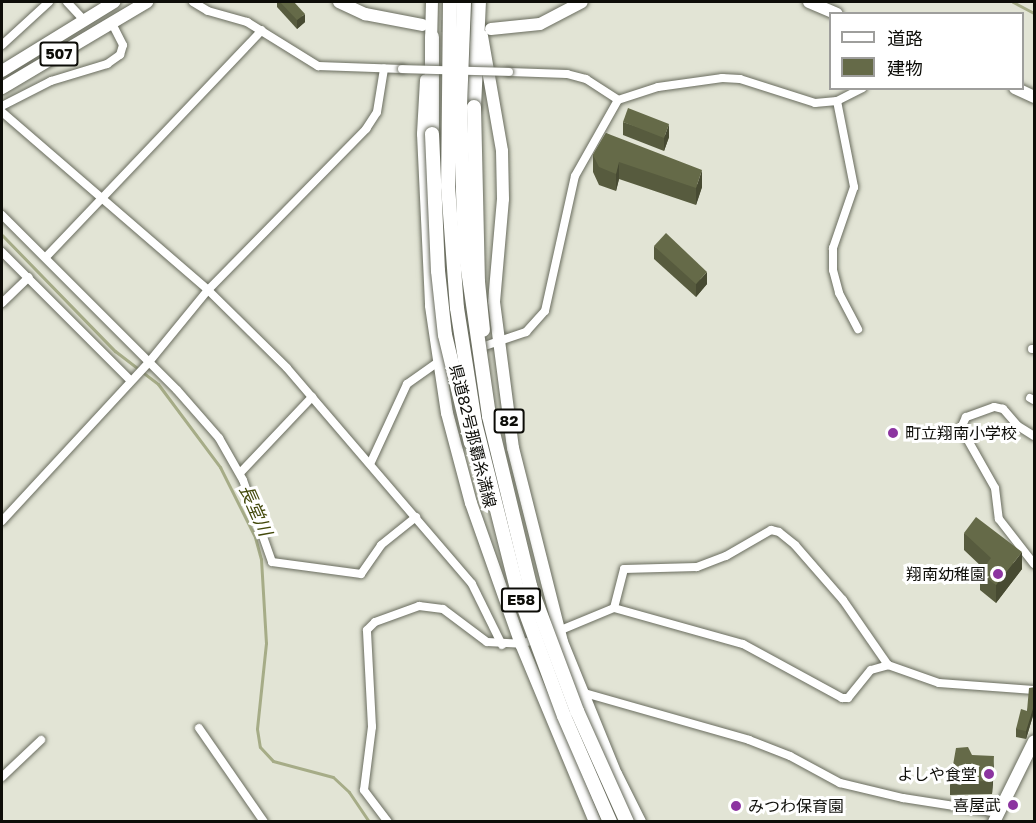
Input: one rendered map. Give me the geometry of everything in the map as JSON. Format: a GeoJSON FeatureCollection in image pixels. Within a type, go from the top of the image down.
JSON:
{"type":"FeatureCollection","features":[{"type":"Feature","properties":{"kind":"highway","name":"E58"},"geometry":{"type":"LineString","coordinates":[[450,2],[447,106],[453,263],[465,367],[497,519],[540,657],[610,822]]}},
{"type":"Feature","properties":{"kind":"highway","name":"E58"},"geometry":{"type":"LineString","coordinates":[[464,2],[460,105],[465,249],[480,365],[510,511],[553,652],[627,822]]}},
{"type":"Feature","properties":{"kind":"highway"},"geometry":{"type":"LineString","coordinates":[[479,2],[474,107],[478,282],[510,511]]}},
{"type":"Feature","properties":{"kind":"highway"},"geometry":{"type":"LineString","coordinates":[[432,37],[432,134],[438,271],[446,334],[469,437],[497,519]]}},
{"type":"Feature","properties":{"kind":"main road","name":"507"},"geometry":{"type":"LineString","coordinates":[[2,71],[114,2]]}},
{"type":"Feature","properties":{"kind":"main road","name":"507"},"geometry":{"type":"LineString","coordinates":[[3,87],[147,2]]}},
{"type":"Feature","properties":{"kind":"main road"},"geometry":{"type":"LineString","coordinates":[[339,2],[365,14],[422,25]]}},
{"type":"Feature","properties":{"kind":"main road","name":"県道82号那覇糸満線"},"geometry":{"type":"LineString","coordinates":[[432,2],[432,37],[423,134],[430,306],[437,362],[471,503],[521,644],[595,822]]}},
{"type":"Feature","properties":{"kind":"main road","name":"82"},"geometry":{"type":"LineString","coordinates":[[479,2],[484,53],[499,126],[503,167],[495,274],[497,343],[513,447],[559,631],[581,692],[640,822]]}},
{"type":"Feature","properties":{"kind":"main road"},"geometry":{"type":"LineString","coordinates":[[490,29],[540,24],[582,2]]}},
{"type":"Feature","properties":{"kind":"main road"},"geometry":{"type":"LineString","coordinates":[[809,2],[832,12]]}},
{"type":"Feature","properties":{"kind":"main road"},"geometry":{"type":"LineString","coordinates":[[1019,90],[1035,97]]}},
{"type":"Feature","properties":{"kind":"main road"},"geometry":{"type":"LineString","coordinates":[[997,817],[1033,747]]}},
{"type":"Feature","properties":{"kind":"street"},"geometry":{"type":"LineString","coordinates":[[2,45],[49,2]]}},
{"type":"Feature","properties":{"kind":"street"},"geometry":{"type":"LineString","coordinates":[[67,2],[84,20]]}},
{"type":"Feature","properties":{"kind":"street"},"geometry":{"type":"LineString","coordinates":[[193,2],[262,30],[318,66],[567,74],[586,79],[618,100]]}},
{"type":"Feature","properties":{"kind":"street"},"geometry":{"type":"LineString","coordinates":[[2,106],[51,81],[107,64],[120,55],[123,45],[112,23]]}},
{"type":"Feature","properties":{"kind":"street"},"geometry":{"type":"LineString","coordinates":[[46,257],[262,30]]}},
{"type":"Feature","properties":{"kind":"street"},"geometry":{"type":"LineString","coordinates":[[2,521],[149,362],[208,290],[366,129],[383,92],[384,69]]}},
{"type":"Feature","properties":{"kind":"street"},"geometry":{"type":"LineString","coordinates":[[371,462],[407,384],[437,362],[526,332],[545,311],[574,176],[618,100],[658,87],[732,78],[797,99],[837,101],[859,90]]}},
{"type":"Feature","properties":{"kind":"street"},"geometry":{"type":"LineString","coordinates":[[837,101],[854,187],[833,248],[833,270],[839,293],[858,329]]}},
{"type":"Feature","properties":{"kind":"street"},"geometry":{"type":"LineString","coordinates":[[2,112],[208,290],[312,398],[371,462],[472,584],[502,645]]}},
{"type":"Feature","properties":{"kind":"street"},"geometry":{"type":"LineString","coordinates":[[2,214],[149,362],[219,438],[240,473],[272,562],[361,574],[381,545],[416,517]]}},
{"type":"Feature","properties":{"kind":"street"},"geometry":{"type":"LineString","coordinates":[[2,252],[131,381]]}},
{"type":"Feature","properties":{"kind":"street"},"geometry":{"type":"LineString","coordinates":[[2,303],[28,277]]}},
{"type":"Feature","properties":{"kind":"street"},"geometry":{"type":"LineString","coordinates":[[240,473],[312,398]]}},
{"type":"Feature","properties":{"kind":"street"},"geometry":{"type":"LineString","coordinates":[[1035,436],[1018,426],[1003,409],[994,407],[966,417],[961,428],[995,488],[999,519],[1035,564]]}},
{"type":"Feature","properties":{"kind":"street"},"geometry":{"type":"LineString","coordinates":[[614,608],[624,569],[697,567],[726,556],[771,530],[795,545],[843,600],[888,665]]}},
{"type":"Feature","properties":{"kind":"street"},"geometry":{"type":"LineString","coordinates":[[388,822],[364,790],[372,727],[367,630],[375,622],[420,606],[443,609],[487,642],[502,645],[521,644],[614,608],[743,644],[842,698],[848,698],[855,692],[870,670],[888,665],[939,683],[1035,690]]}},
{"type":"Feature","properties":{"kind":"street"},"geometry":{"type":"LineString","coordinates":[[581,692],[749,740],[862,789],[997,817]]}},
{"type":"Feature","properties":{"kind":"street"},"geometry":{"type":"LineString","coordinates":[[199,728],[264,822]]}},
{"type":"Feature","properties":{"kind":"street"},"geometry":{"type":"LineString","coordinates":[[2,777],[41,740]]}},
{"type":"Feature","properties":{"kind":"building"},"geometry":{"type":"Polygon","coordinates":[[[280,2],[294,2],[305,14],[297,20],[280,2]]]}},
{"type":"Feature","properties":{"kind":"building"},"geometry":{"type":"Polygon","coordinates":[[[628,108],[669,124],[664,138],[623,122],[628,108]]]}},
{"type":"Feature","properties":{"kind":"building"},"geometry":{"type":"Polygon","coordinates":[[[606,133],[702,170],[696,188],[619,162],[616,174],[599,167],[593,155],[606,133]]]}},
{"type":"Feature","properties":{"kind":"building"},"geometry":{"type":"Polygon","coordinates":[[[666,233],[707,272],[696,284],[654,246],[666,233]]]}},
{"type":"Feature","properties":{"kind":"building"},"geometry":{"type":"Polygon","coordinates":[[[976,517],[1022,552],[996,585],[980,573],[991,558],[964,533],[976,517]]]}},
{"type":"Feature","properties":{"kind":"building"},"geometry":{"type":"Polygon","coordinates":[[[1035,687],[1035,702],[1026,731],[1016,729],[1021,709],[1027,711],[1029,688],[1035,687]]]}},
{"type":"Feature","properties":{"kind":"building"},"geometry":{"type":"Polygon","coordinates":[[[968,747],[972,755],[994,756],[992,781],[950,782],[956,748],[968,747]]]}},
{"type":"Feature","properties":{"kind":"waterway"},"geometry":{"type":"LineString","coordinates":[[1013,2],[1034,13]]}},
{"type":"Feature","properties":{"kind":"waterway","name":"長堂川"},"geometry":{"type":"LineString","coordinates":[[2,235],[115,351],[158,384],[220,467],[255,537],[261,559],[266,643],[257,729],[260,747],[273,761],[333,777],[349,792],[369,822]]}},
{"type":"Feature","properties":{"kind":"tunnel"},"geometry":{"type":"LineString","coordinates":[[423,25],[491,29]]}},
{"type":"Feature","properties":{"kind":"place","name":"町立翔南小学校"},"geometry":{"type":"Point","coordinates":[893,433]}},
{"type":"Feature","properties":{"kind":"place","name":"翔南幼稚園"},"geometry":{"type":"Point","coordinates":[998,574]}},
{"type":"Feature","properties":{"kind":"place","name":"よしや食堂"},"geometry":{"type":"Point","coordinates":[989,774]}},
{"type":"Feature","properties":{"kind":"place","name":"喜屋武"},"geometry":{"type":"Point","coordinates":[1013,805]}},
{"type":"Feature","properties":{"kind":"place","name":"みつわ保育園"},"geometry":{"type":"Point","coordinates":[736,806]}}]}
